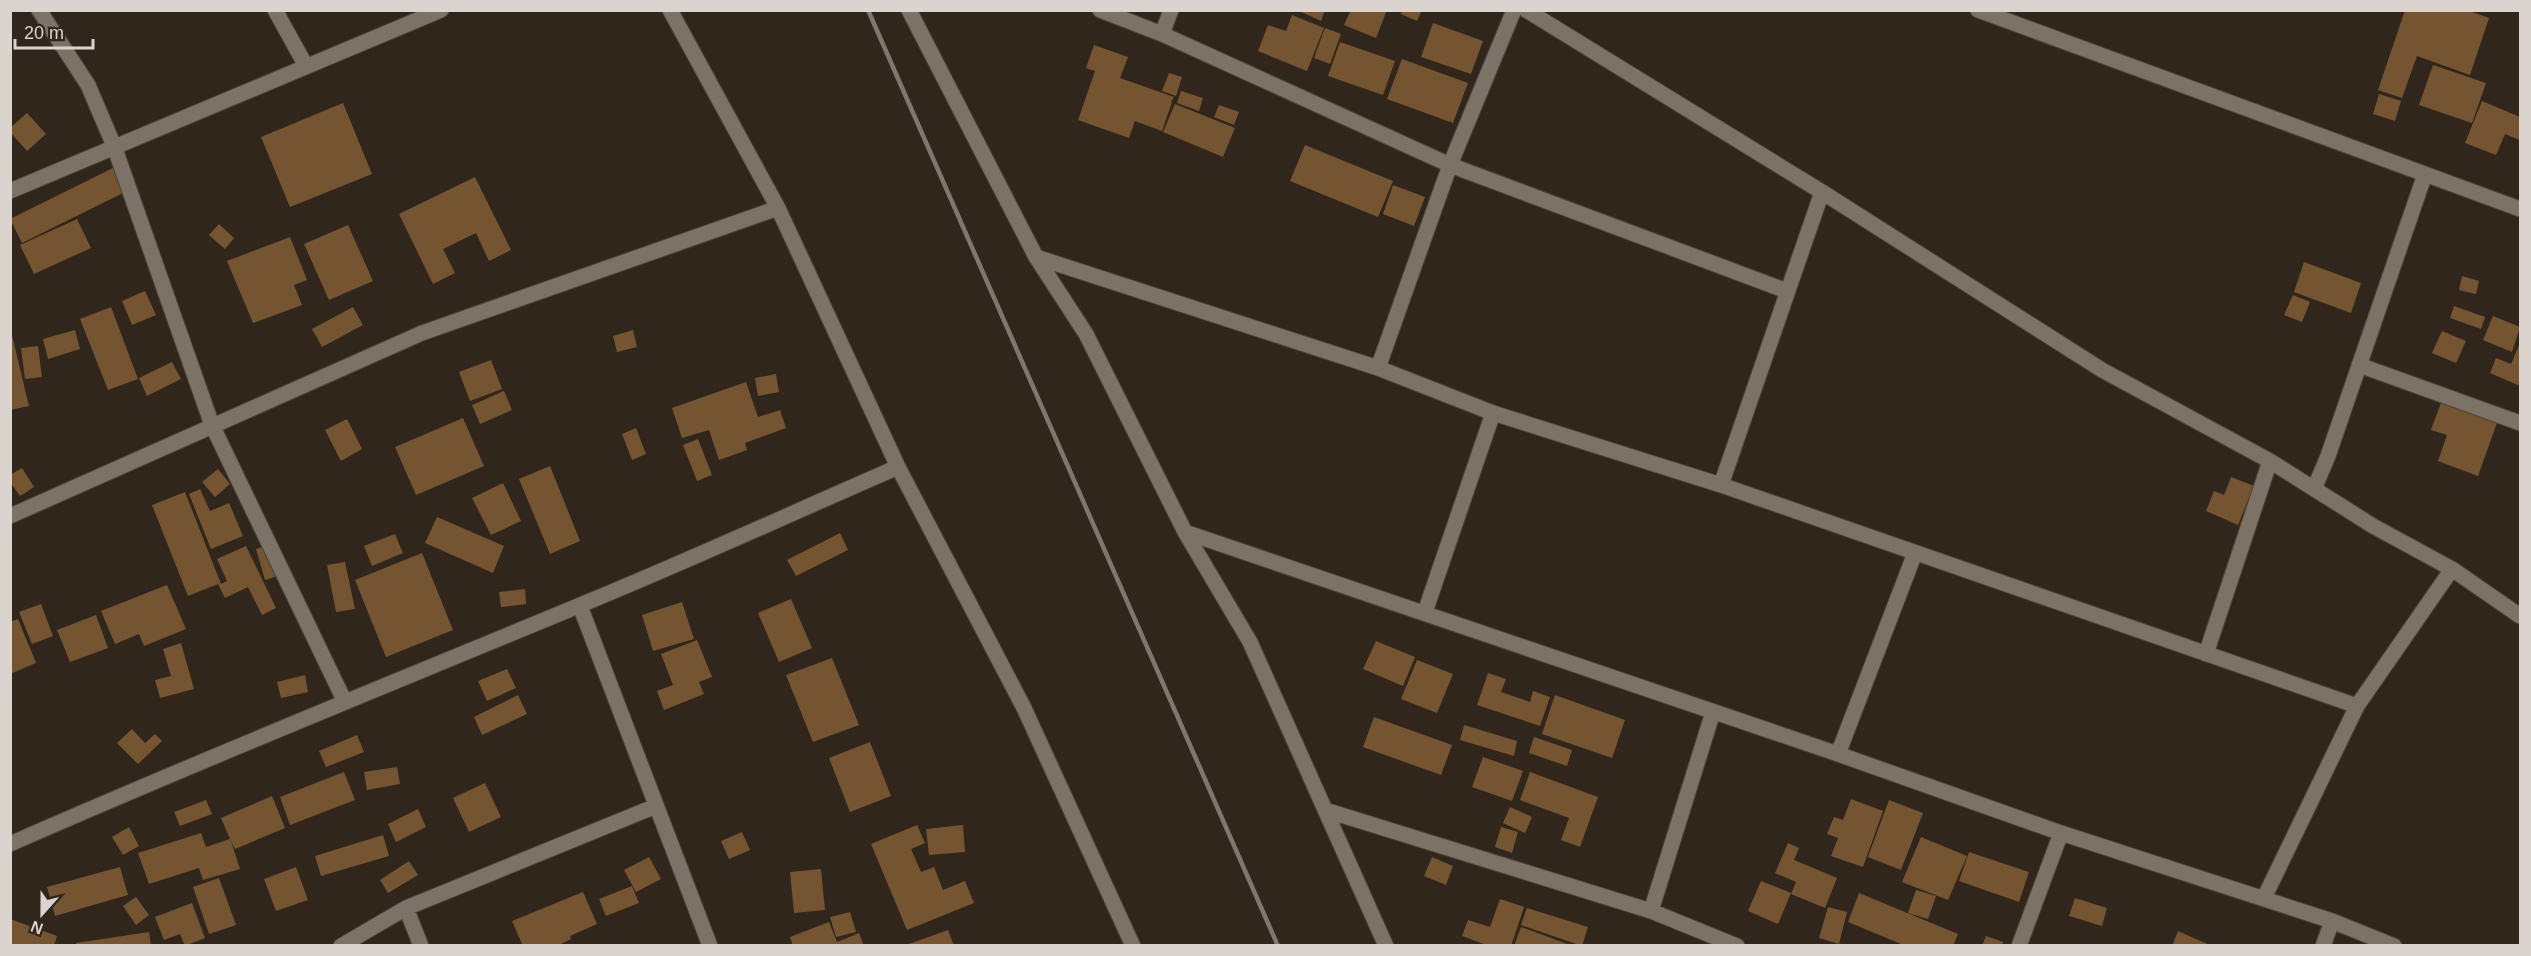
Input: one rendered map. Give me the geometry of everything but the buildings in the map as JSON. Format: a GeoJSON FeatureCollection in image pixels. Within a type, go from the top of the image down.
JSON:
{"type":"FeatureCollection","features":[{"type":"Feature","properties":{"kind":"street"},"geometry":{"type":"LineString","coordinates":[[39,10],[88,85],[114,146],[213,425],[344,700]]}},
{"type":"Feature","properties":{"kind":"street"},"geometry":{"type":"LineString","coordinates":[[275,10],[306,66]]}},
{"type":"Feature","properties":{"kind":"street"},"geometry":{"type":"LineString","coordinates":[[10,191],[441,10]]}},
{"type":"Feature","properties":{"kind":"street"},"geometry":{"type":"LineString","coordinates":[[669,10],[778,208],[898,467],[1024,708],[1133,945]]}},
{"type":"Feature","properties":{"kind":"street"},"geometry":{"type":"LineString","coordinates":[[909,10],[1036,258],[1086,334],[1185,532],[1250,642],[1386,945]]}},
{"type":"Feature","properties":{"kind":"street"},"geometry":{"type":"LineString","coordinates":[[1100,10],[1162,34],[1450,165],[1787,291]]}},
{"type":"Feature","properties":{"kind":"street"},"geometry":{"type":"LineString","coordinates":[[1162,34],[1171,10]]}},
{"type":"Feature","properties":{"kind":"street"},"geometry":{"type":"LineString","coordinates":[[1378,368],[1450,165],[1514,10]]}},
{"type":"Feature","properties":{"kind":"street"},"geometry":{"type":"LineString","coordinates":[[1526,10],[1822,192],[2102,370],[2270,461],[2373,526],[2452,569],[2520,616]]}},
{"type":"Feature","properties":{"kind":"street"},"geometry":{"type":"LineString","coordinates":[[1978,10],[2520,209]]}},
{"type":"Feature","properties":{"kind":"street"},"geometry":{"type":"LineString","coordinates":[[2314,489],[2328,456],[2425,174]]}},
{"type":"Feature","properties":{"kind":"street"},"geometry":{"type":"LineString","coordinates":[[1721,485],[1822,192]]}},
{"type":"Feature","properties":{"kind":"street"},"geometry":{"type":"LineString","coordinates":[[10,516],[422,333],[778,208]]}},
{"type":"Feature","properties":{"kind":"street"},"geometry":{"type":"LineString","coordinates":[[1036,258],[1378,368],[1492,412],[1721,485],[2357,706]]}},
{"type":"Feature","properties":{"kind":"street"},"geometry":{"type":"LineString","coordinates":[[2359,366],[2520,423]]}},
{"type":"Feature","properties":{"kind":"street"},"geometry":{"type":"LineString","coordinates":[[1425,612],[1492,412]]}},
{"type":"Feature","properties":{"kind":"street"},"geometry":{"type":"LineString","coordinates":[[2206,654],[2270,461]]}},
{"type":"Feature","properties":{"kind":"street"},"geometry":{"type":"LineString","coordinates":[[10,844],[344,700],[580,606],[898,467]]}},
{"type":"Feature","properties":{"kind":"street"},"geometry":{"type":"LineString","coordinates":[[1185,532],[1425,612],[2061,833],[2332,921],[2394,945]]}},
{"type":"Feature","properties":{"kind":"street"},"geometry":{"type":"LineString","coordinates":[[1838,754],[1914,553]]}},
{"type":"Feature","properties":{"kind":"street"},"geometry":{"type":"LineString","coordinates":[[2264,898],[2357,706],[2452,569]]}},
{"type":"Feature","properties":{"kind":"street"},"geometry":{"type":"LineString","coordinates":[[580,606],[710,945]]}},
{"type":"Feature","properties":{"kind":"street"},"geometry":{"type":"LineString","coordinates":[[1651,911],[1713,712]]}},
{"type":"Feature","properties":{"kind":"street"},"geometry":{"type":"LineString","coordinates":[[341,945],[406,908],[656,806]]}},
{"type":"Feature","properties":{"kind":"street"},"geometry":{"type":"LineString","coordinates":[[1325,810],[1651,911],[1737,945]]}},
{"type":"Feature","properties":{"kind":"street"},"geometry":{"type":"LineString","coordinates":[[2019,945],[2061,833]]}},
{"type":"Feature","properties":{"kind":"street"},"geometry":{"type":"LineString","coordinates":[[406,908],[421,945]]}},
{"type":"Feature","properties":{"kind":"street"},"geometry":{"type":"LineString","coordinates":[[2322,945],[2332,921]]}},
{"type":"Feature","properties":{"kind":"railway"},"geometry":{"type":"LineString","coordinates":[[868,10],[1278,946]]}}]}
